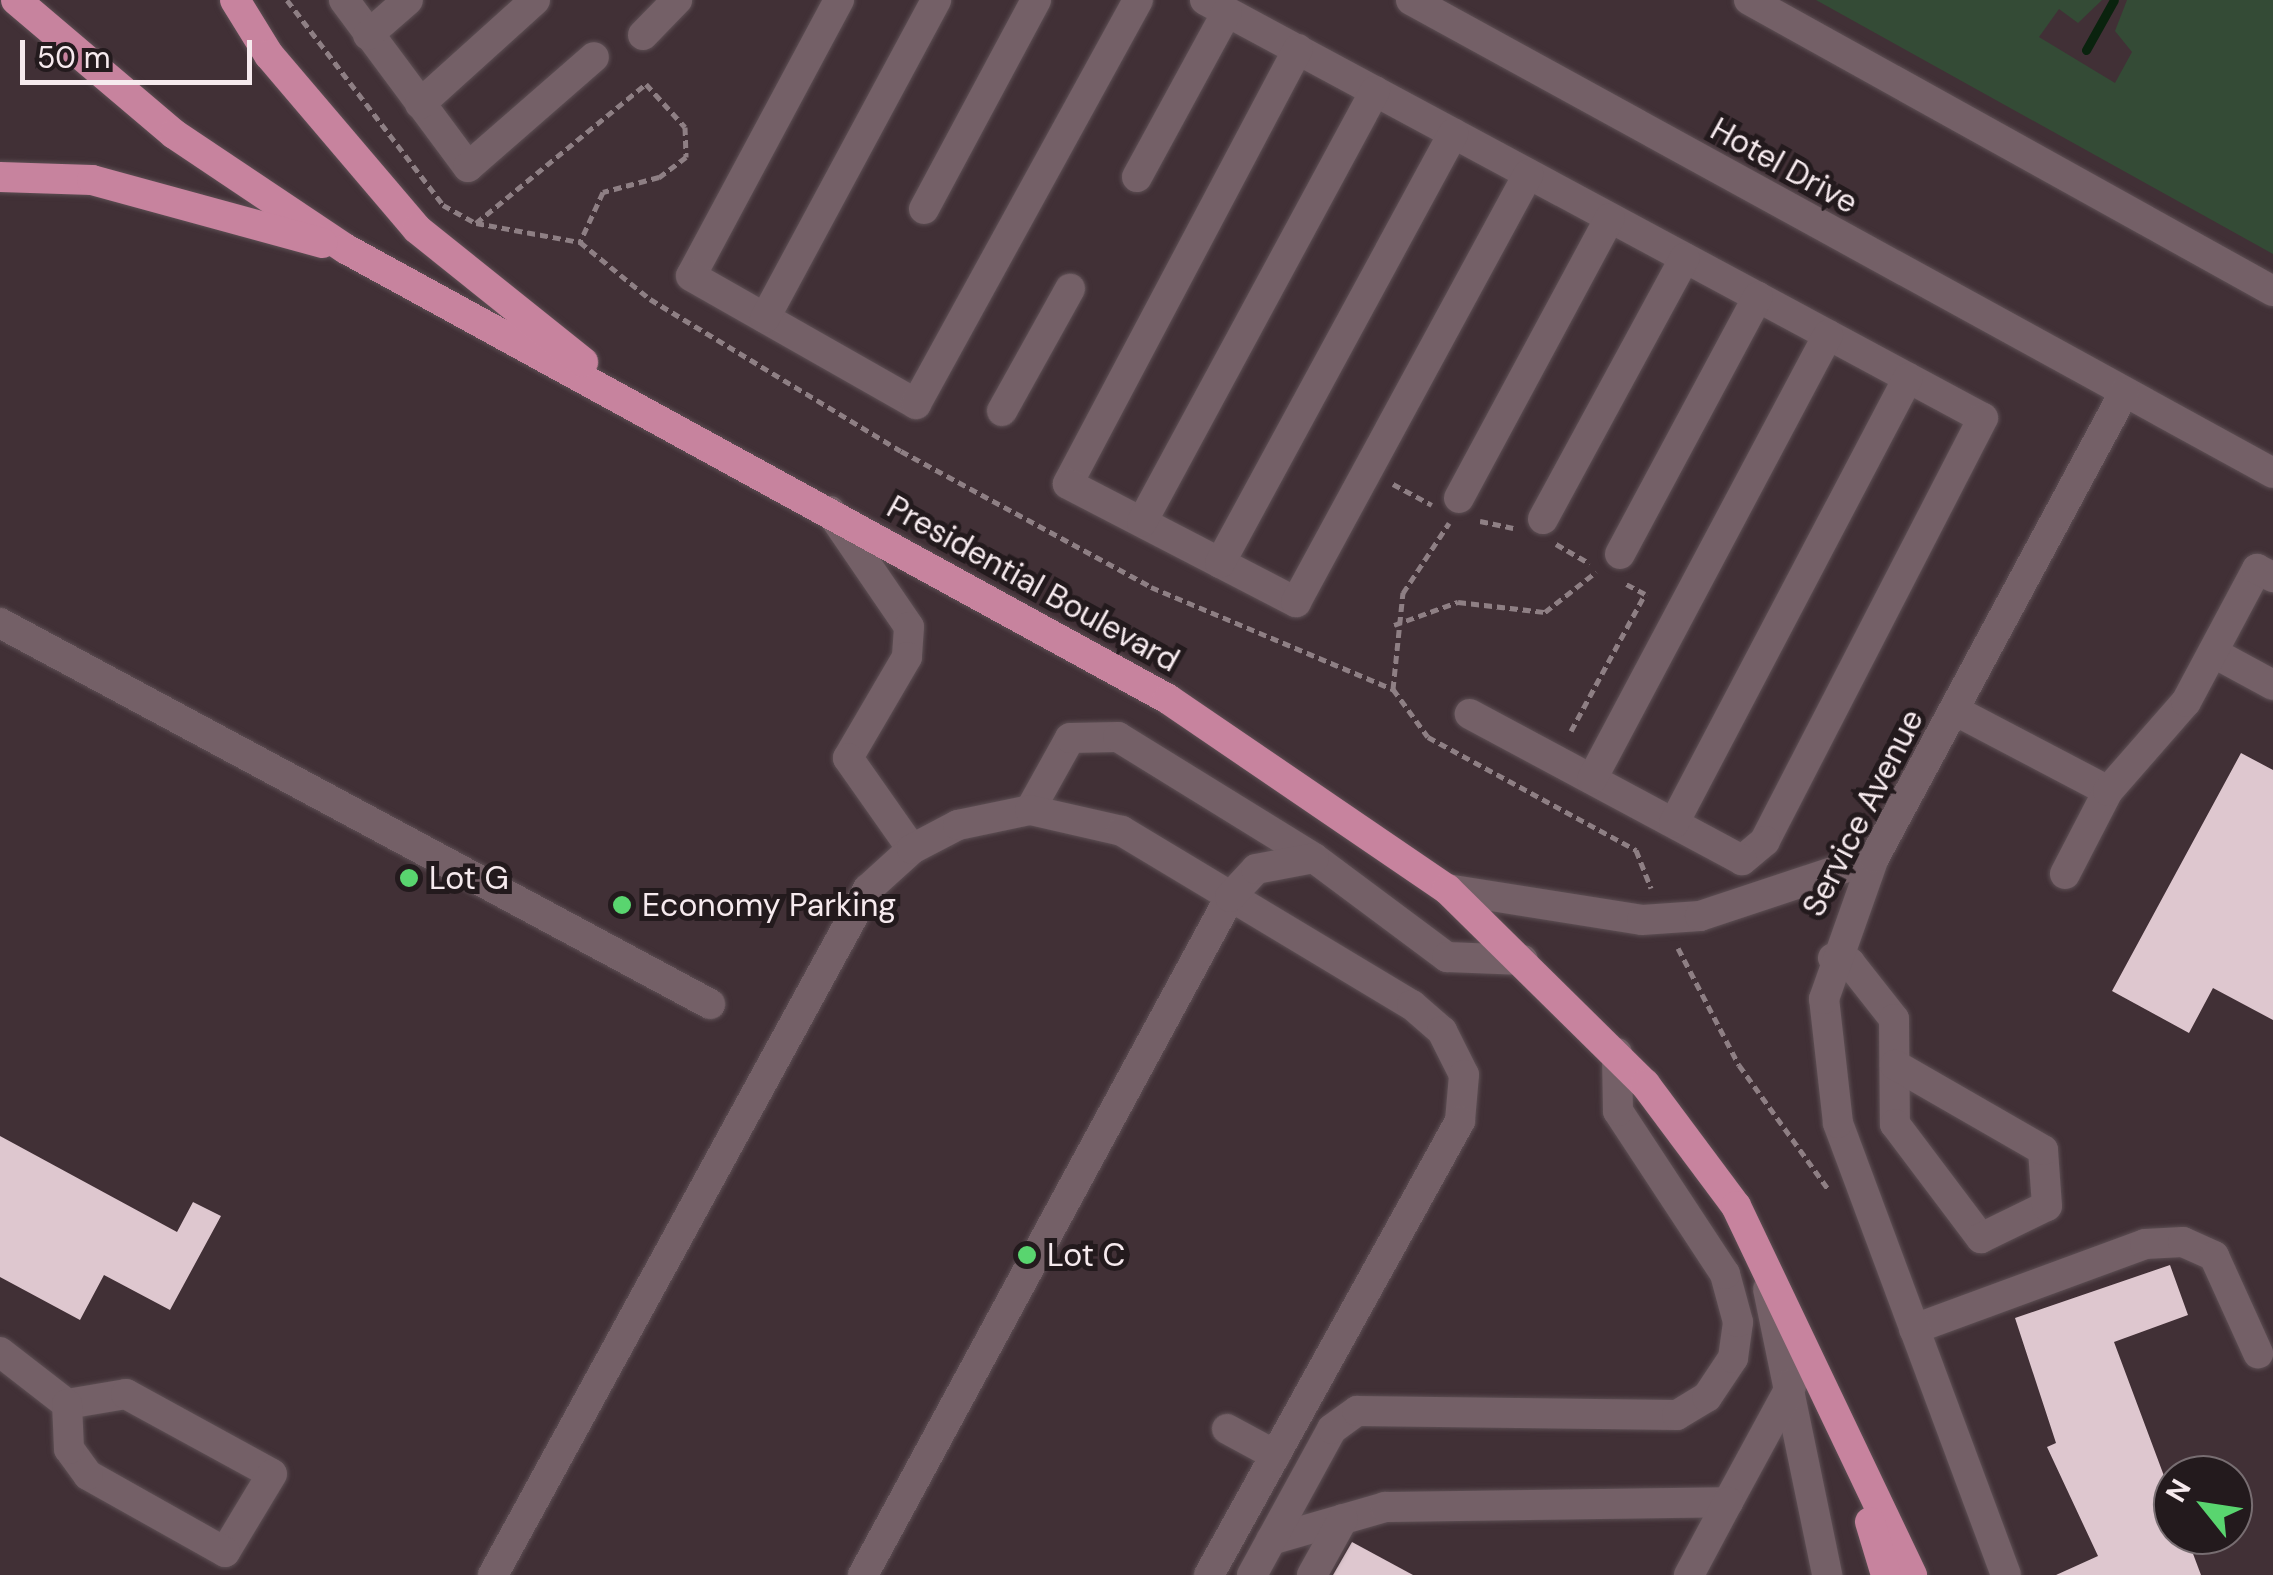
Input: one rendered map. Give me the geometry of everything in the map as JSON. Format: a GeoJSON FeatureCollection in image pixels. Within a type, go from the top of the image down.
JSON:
{"type":"FeatureCollection","features":[{"type":"Feature","properties":{"kind":"main road","name":"Presidential Boulevard"},"geometry":{"type":"LineString","coordinates":[[16,0],[174,134],[346,250],[830,511],[1265,758],[1446,889],[1617,1054],[1682,1130],[1758,1248],[1912,1575]]}},
{"type":"Feature","properties":{"kind":"main road"},"geometry":{"type":"LineString","coordinates":[[235,0],[269,55],[416,228],[644,411]]}},
{"type":"Feature","properties":{"kind":"main road"},"geometry":{"type":"LineString","coordinates":[[0,177],[92,180],[346,250]]}},
{"type":"Feature","properties":{"kind":"main road","name":"Presidential Boulevard"},"geometry":{"type":"LineString","coordinates":[[1838,1419],[1886,1575]]}},
{"type":"Feature","properties":{"kind":"street"},"geometry":{"type":"LineString","coordinates":[[344,0],[468,167],[594,58]]}},
{"type":"Feature","properties":{"kind":"street"},"geometry":{"type":"LineString","coordinates":[[368,35],[408,0]]}},
{"type":"Feature","properties":{"kind":"street"},"geometry":{"type":"LineString","coordinates":[[420,104],[535,0]]}},
{"type":"Feature","properties":{"kind":"street"},"geometry":{"type":"LineString","coordinates":[[644,34],[677,0]]}},
{"type":"Feature","properties":{"kind":"street"},"geometry":{"type":"LineString","coordinates":[[839,0],[691,276],[916,404],[1138,0]]}},
{"type":"Feature","properties":{"kind":"street"},"geometry":{"type":"LineString","coordinates":[[765,318],[936,0]]}},
{"type":"Feature","properties":{"kind":"street"},"geometry":{"type":"LineString","coordinates":[[924,209],[1036,0]]}},
{"type":"Feature","properties":{"kind":"street","name":"Hotel Drive"},"geometry":{"type":"LineString","coordinates":[[1410,0],[2273,473]]}},
{"type":"Feature","properties":{"kind":"street"},"geometry":{"type":"LineString","coordinates":[[1749,0],[2273,290]]}},
{"type":"Feature","properties":{"kind":"street"},"geometry":{"type":"LineString","coordinates":[[1137,177],[1216,6],[1982,418],[1766,842],[1742,860],[1470,714]]}},
{"type":"Feature","properties":{"kind":"street"},"geometry":{"type":"LineString","coordinates":[[1298,50],[1068,484],[1296,602],[1528,174]]}},
{"type":"Feature","properties":{"kind":"street"},"geometry":{"type":"LineString","coordinates":[[1142,522],[1375,91]]}},
{"type":"Feature","properties":{"kind":"street"},"geometry":{"type":"LineString","coordinates":[[1220,563],[1453,133]]}},
{"type":"Feature","properties":{"kind":"street"},"geometry":{"type":"LineString","coordinates":[[1464,509],[1610,218]]}},
{"type":"Feature","properties":{"kind":"street"},"geometry":{"type":"LineString","coordinates":[[1538,530],[1685,258]]}},
{"type":"Feature","properties":{"kind":"street"},"geometry":{"type":"LineString","coordinates":[[1002,411],[1070,290]]}},
{"type":"Feature","properties":{"kind":"street"},"geometry":{"type":"LineString","coordinates":[[1609,562],[1758,298]]}},
{"type":"Feature","properties":{"kind":"street"},"geometry":{"type":"LineString","coordinates":[[1592,779],[1828,335]]}},
{"type":"Feature","properties":{"kind":"street"},"geometry":{"type":"LineString","coordinates":[[1674,824],[1908,378]]}},
{"type":"Feature","properties":{"kind":"street","name":"Service Avenue"},"geometry":{"type":"LineString","coordinates":[[2006,1575],[1838,1123],[1823,1047],[1833,958],[1874,858],[2124,393]]}},
{"type":"Feature","properties":{"kind":"street"},"geometry":{"type":"LineString","coordinates":[[830,511],[909,626],[907,657],[848,758],[912,849]]}},
{"type":"Feature","properties":{"kind":"street"},"geometry":{"type":"LineString","coordinates":[[2065,874],[2108,790],[2186,702],[2257,569],[2273,577]]}},
{"type":"Feature","properties":{"kind":"street"},"geometry":{"type":"LineString","coordinates":[[0,623],[710,1004]]}},
{"type":"Feature","properties":{"kind":"street"},"geometry":{"type":"LineString","coordinates":[[2214,653],[2273,685]]}},
{"type":"Feature","properties":{"kind":"street"},"geometry":{"type":"LineString","coordinates":[[1954,710],[2108,790]]}},
{"type":"Feature","properties":{"kind":"street"},"geometry":{"type":"LineString","coordinates":[[1030,810],[1070,738],[1118,737],[1314,858],[1447,957],[1522,960]]}},
{"type":"Feature","properties":{"kind":"street"},"geometry":{"type":"LineString","coordinates":[[493,1575],[836,941],[868,889],[912,849],[958,824],[1030,810],[1122,832],[1412,1005],[1442,1031],[1464,1075],[1460,1120],[1210,1575]]}},
{"type":"Feature","properties":{"kind":"street"},"geometry":{"type":"LineString","coordinates":[[862,1575],[1230,897],[1256,870],[1314,858]]}},
{"type":"Feature","properties":{"kind":"street"},"geometry":{"type":"LineString","coordinates":[[1446,889],[1642,920],[1700,916],[1874,858]]}},
{"type":"Feature","properties":{"kind":"street"},"geometry":{"type":"LineString","coordinates":[[1833,958],[1850,964],[1894,1018],[1895,1124],[1981,1238],[2048,1206],[2043,1150],[1895,1065]]}},
{"type":"Feature","properties":{"kind":"street"},"geometry":{"type":"LineString","coordinates":[[1252,1575],[1332,1429],[1357,1412],[1677,1415],[1707,1397],[1733,1358],[1738,1322],[1725,1274],[1618,1111],[1617,1054]]}},
{"type":"Feature","properties":{"kind":"street"},"geometry":{"type":"LineString","coordinates":[[1914,1329],[2146,1244],[2183,1242],[2214,1256],[2258,1353]]}},
{"type":"Feature","properties":{"kind":"street"},"geometry":{"type":"LineString","coordinates":[[1758,1248],[1792,1384],[1826,1575]]}},
{"type":"Feature","properties":{"kind":"street"},"geometry":{"type":"LineString","coordinates":[[0,1352],[67,1404],[126,1394],[272,1474],[225,1552],[88,1475],[69,1449],[67,1404]]}},
{"type":"Feature","properties":{"kind":"street"},"geometry":{"type":"LineString","coordinates":[[1689,1575],[1792,1384]]}},
{"type":"Feature","properties":{"kind":"street"},"geometry":{"type":"LineString","coordinates":[[1226,1428],[1275,1454]]}},
{"type":"Feature","properties":{"kind":"street"},"geometry":{"type":"LineString","coordinates":[[1271,1540],[1385,1506],[1728,1502]]}},
{"type":"Feature","properties":{"kind":"street"},"geometry":{"type":"LineString","coordinates":[[1312,1575],[1343,1519]]}},
{"type":"Feature","properties":{"kind":"path"},"geometry":{"type":"LineString","coordinates":[[476,223],[646,84],[685,127],[686,158],[659,177],[603,192],[580,242]]}},
{"type":"Feature","properties":{"kind":"path"},"geometry":{"type":"LineString","coordinates":[[1390,483],[1454,516],[1418,564],[1394,625],[1393,689]]}},
{"type":"Feature","properties":{"kind":"path"},"geometry":{"type":"LineString","coordinates":[[1464,509],[1538,530],[1609,562],[1645,594],[1571,731]]}},
{"type":"Feature","properties":{"kind":"path"},"geometry":{"type":"LineString","coordinates":[[1394,625],[1458,602],[1545,612],[1609,562]]}},
{"type":"Feature","properties":{"kind":"green space"},"geometry":{"type":"Polygon","coordinates":[[[1816,0],[2102,0],[2078,23],[2059,9],[2039,37],[2115,83],[2132,52],[2115,31],[2127,0],[2273,0],[2273,254],[1816,0]]]}},
{"type":"Feature","properties":{"kind":"building"},"geometry":{"type":"Polygon","coordinates":[[[2241,753],[2273,770],[2273,1020],[2213,988],[2189,1033],[2112,991],[2241,753]]]}},
{"type":"Feature","properties":{"kind":"building"},"geometry":{"type":"Polygon","coordinates":[[[0,1136],[177,1232],[193,1202],[221,1216],[170,1310],[104,1275],[80,1320],[0,1277],[0,1136]]]}},
{"type":"Feature","properties":{"kind":"building"},"geometry":{"type":"Polygon","coordinates":[[[2170,1265],[2188,1315],[2114,1342],[2156,1455],[2153,1455],[2153,1555],[2194,1555],[2201,1575],[2056,1575],[2098,1556],[2047,1447],[2056,1443],[2015,1318],[2170,1265]]]}},
{"type":"Feature","properties":{"kind":"building"},"geometry":{"type":"Polygon","coordinates":[[[1352,1542],[1413,1575],[1333,1575],[1352,1542]]]}},
{"type":"Feature","properties":{"kind":"waterway"},"geometry":{"type":"LineString","coordinates":[[2086,50],[2114,0]]}},
{"type":"Feature","properties":{"kind":"place","name":"Lot G"},"geometry":{"type":"Point","coordinates":[409,878]}},
{"type":"Feature","properties":{"kind":"place","name":"Economy Parking"},"geometry":{"type":"Point","coordinates":[622,905]}},
{"type":"Feature","properties":{"kind":"place","name":"Lot C"},"geometry":{"type":"Point","coordinates":[1027,1255]}}]}
